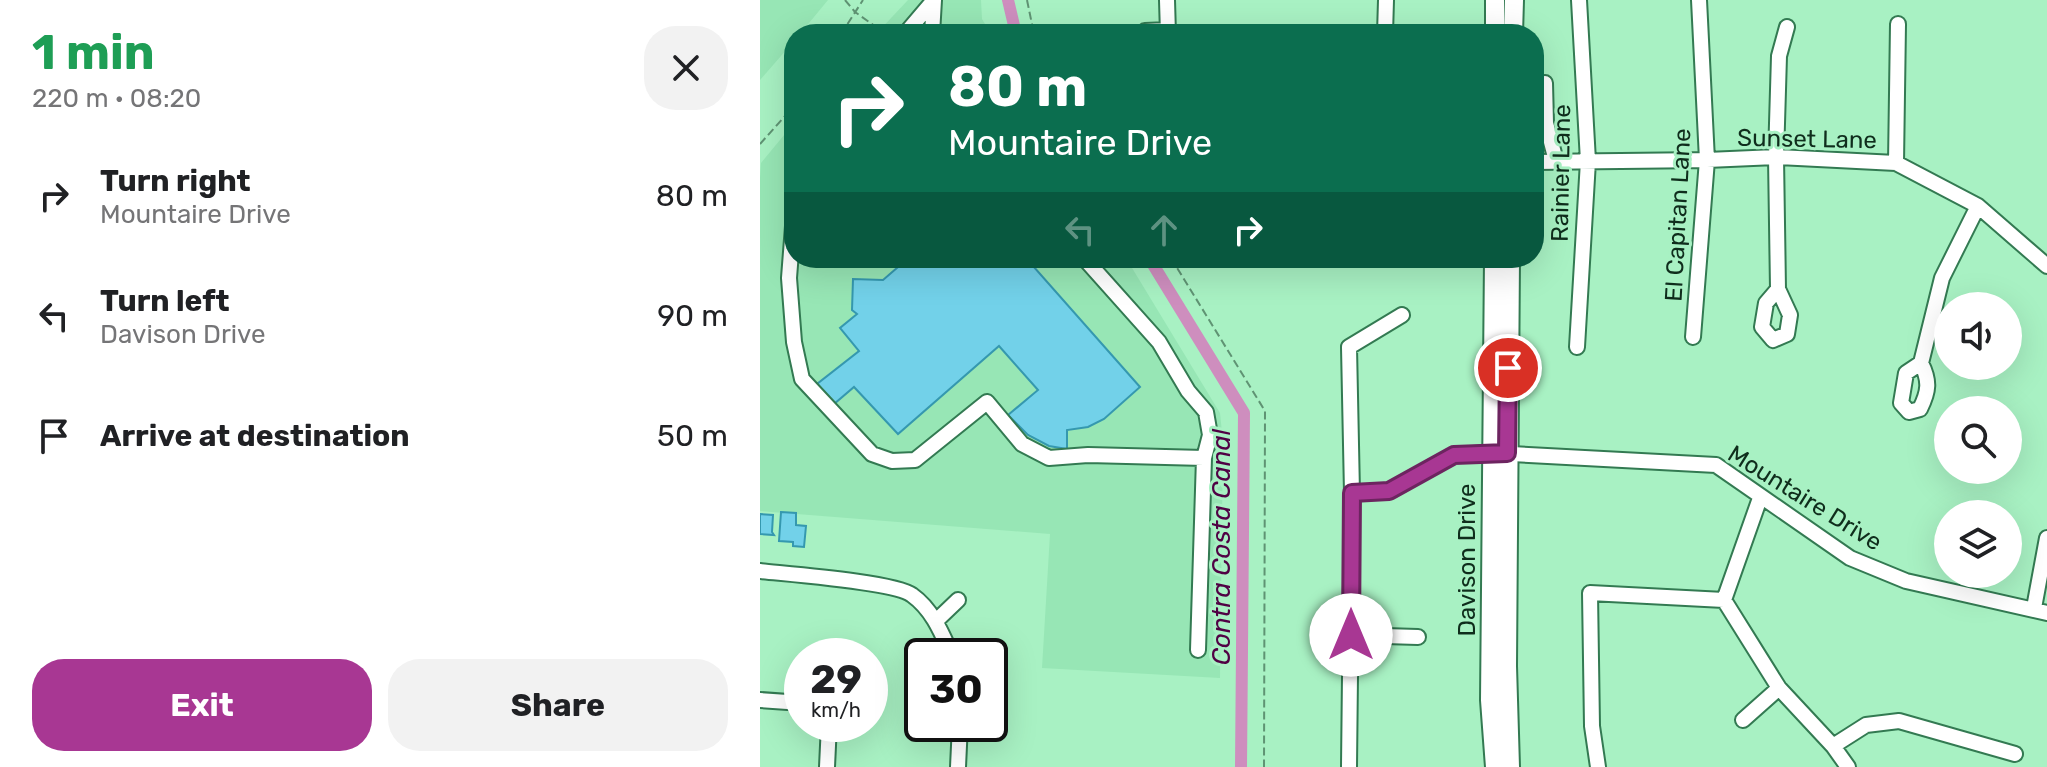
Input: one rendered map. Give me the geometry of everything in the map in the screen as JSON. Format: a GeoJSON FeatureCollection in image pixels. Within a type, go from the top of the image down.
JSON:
{"type":"FeatureCollection","features":[{"type":"Feature","properties":{"kind":"main road"},"geometry":{"type":"LineString","coordinates":[[1495,0],[1495,24]]}},
{"type":"Feature","properties":{"kind":"main road"},"geometry":{"type":"LineString","coordinates":[[1513,24],[1514,0]]}},
{"type":"Feature","properties":{"kind":"main road","name":"Davison Drive"},"geometry":{"type":"LineString","coordinates":[[1494,268],[1510,767]]}},
{"type":"Feature","properties":{"kind":"main road","name":"Davison Drive"},"geometry":{"type":"LineString","coordinates":[[1495,767],[1490,700],[1509,268]]}},
{"type":"Feature","properties":{"kind":"street"},"geometry":{"type":"LineString","coordinates":[[914,24],[934,0]]}},
{"type":"Feature","properties":{"kind":"street"},"geometry":{"type":"LineString","coordinates":[[933,24],[934,0]]}},
{"type":"Feature","properties":{"kind":"street"},"geometry":{"type":"LineString","coordinates":[[1166,0],[1168,24]]}},
{"type":"Feature","properties":{"kind":"street"},"geometry":{"type":"LineString","coordinates":[[1386,0],[1386,24]]}},
{"type":"Feature","properties":{"kind":"street","name":"Rainier Lane"},"geometry":{"type":"LineString","coordinates":[[1577,347],[1588,161],[1579,0]]}},
{"type":"Feature","properties":{"kind":"street","name":"El Capitan Lane"},"geometry":{"type":"LineString","coordinates":[[1693,337],[1707,160],[1699,0]]}},
{"type":"Feature","properties":{"kind":"street"},"geometry":{"type":"LineString","coordinates":[[1896,163],[1898,24]]}},
{"type":"Feature","properties":{"kind":"street"},"geometry":{"type":"LineString","coordinates":[[1778,289],[1776,157],[1779,56],[1787,27]]}},
{"type":"Feature","properties":{"kind":"street"},"geometry":{"type":"LineString","coordinates":[[1545,83],[1546,123],[1556,161]]}},
{"type":"Feature","properties":{"kind":"street","name":"Sunset Lane"},"geometry":{"type":"LineString","coordinates":[[1544,162],[1776,157],[1896,163],[1978,206],[2047,266]]}},
{"type":"Feature","properties":{"kind":"street"},"geometry":{"type":"LineString","coordinates":[[1921,363],[1942,278],[1978,206]]}},
{"type":"Feature","properties":{"kind":"street"},"geometry":{"type":"LineString","coordinates":[[790,268],[794,342],[802,379],[872,454],[892,461],[915,460],[987,402],[1022,444],[1049,458],[1088,455],[1204,458]]}},
{"type":"Feature","properties":{"kind":"street"},"geometry":{"type":"LineString","coordinates":[[1093,268],[1159,342],[1188,391],[1206,412],[1210,435],[1204,458],[1198,650]]}},
{"type":"Feature","properties":{"kind":"street"},"geometry":{"type":"LineString","coordinates":[[1349,767],[1352,493],[1349,347],[1402,315]]}},
{"type":"Feature","properties":{"kind":"street","name":"Mountaire Drive"},"geometry":{"type":"LineString","coordinates":[[1352,493],[1389,491],[1454,455],[1500,453],[1716,465],[1850,558],[1906,581],[2041,610]]}},
{"type":"Feature","properties":{"kind":"street"},"geometry":{"type":"LineString","coordinates":[[1724,600],[1760,498]]}},
{"type":"Feature","properties":{"kind":"street"},"geometry":{"type":"LineString","coordinates":[[2041,610],[2047,538]]}},
{"type":"Feature","properties":{"kind":"street"},"geometry":{"type":"LineString","coordinates":[[760,571],[858,582],[910,593],[936,621],[944,638]]}},
{"type":"Feature","properties":{"kind":"street"},"geometry":{"type":"LineString","coordinates":[[1598,767],[1592,726],[1590,593],[1724,600]]}},
{"type":"Feature","properties":{"kind":"street"},"geometry":{"type":"LineString","coordinates":[[936,621],[958,600]]}},
{"type":"Feature","properties":{"kind":"street"},"geometry":{"type":"LineString","coordinates":[[1724,600],[1779,688],[1833,746],[1848,767]]}},
{"type":"Feature","properties":{"kind":"street"},"geometry":{"type":"LineString","coordinates":[[1351,635],[1418,637]]}},
{"type":"Feature","properties":{"kind":"street"},"geometry":{"type":"LineString","coordinates":[[1743,720],[1779,688]]}},
{"type":"Feature","properties":{"kind":"street"},"geometry":{"type":"LineString","coordinates":[[760,700],[784,702]]}},
{"type":"Feature","properties":{"kind":"street"},"geometry":{"type":"LineString","coordinates":[[1833,746],[1866,725],[1899,721],[2015,754]]}},
{"type":"Feature","properties":{"kind":"street"},"geometry":{"type":"LineString","coordinates":[[827,767],[828,742]]}},
{"type":"Feature","properties":{"kind":"street"},"geometry":{"type":"LineString","coordinates":[[958,767],[959,742]]}},
{"type":"Feature","properties":{"kind":"path"},"geometry":{"type":"LineString","coordinates":[[845,0],[872,24]]}},
{"type":"Feature","properties":{"kind":"path"},"geometry":{"type":"LineString","coordinates":[[847,24],[863,0]]}},
{"type":"Feature","properties":{"kind":"path"},"geometry":{"type":"LineString","coordinates":[[1027,0],[1032,24]]}},
{"type":"Feature","properties":{"kind":"path"},"geometry":{"type":"LineString","coordinates":[[760,144],[784,117]]}},
{"type":"Feature","properties":{"kind":"path"},"geometry":{"type":"LineString","coordinates":[[1177,268],[1265,411],[1264,767]]}},
{"type":"Feature","properties":{"kind":"shaded area"},"geometry":{"type":"Polygon","coordinates":[[[760,0],[828,0],[808,24],[784,24],[784,52],[760,80],[760,0]]]}},
{"type":"Feature","properties":{"kind":"shaded area"},"geometry":{"type":"Polygon","coordinates":[[[908,0],[981,0],[985,24],[885,24],[908,0]]]}},
{"type":"Feature","properties":{"kind":"shaded area"},"geometry":{"type":"Polygon","coordinates":[[[784,135],[784,268],[1132,268],[1220,413],[1223,442],[1220,678],[1042,668],[1050,534],[760,511],[761,163],[784,135]]]}},
{"type":"Feature","properties":{"kind":"building"},"geometry":{"type":"Polygon","coordinates":[[[897,268],[1035,268],[1140,387],[1104,419],[1088,427],[1067,430],[1067,449],[1049,446],[1028,435],[1008,415],[1038,390],[999,346],[898,434],[854,387],[834,404],[817,384],[859,351],[840,328],[857,314],[852,310],[853,279],[883,280],[897,268]]]}},
{"type":"Feature","properties":{"kind":"building"},"geometry":{"type":"Polygon","coordinates":[[[781,512],[796,513],[796,525],[806,526],[804,547],[779,541],[781,512]]]}},
{"type":"Feature","properties":{"kind":"building"},"geometry":{"type":"Polygon","coordinates":[[[760,514],[773,515],[774,535],[760,534],[760,514]]]}},
{"type":"Feature","properties":{"kind":"waterway","name":"Contra Costa Canal"},"geometry":{"type":"LineString","coordinates":[[1008,0],[1014,24]]}},
{"type":"Feature","properties":{"kind":"waterway","name":"Contra Costa Canal"},"geometry":{"type":"LineString","coordinates":[[1155,268],[1244,413],[1241,767]]}},
{"type":"Feature","properties":{"kind":"route"},"geometry":{"type":"LineString","coordinates":[[1351,635],[1352,493],[1389,491],[1454,455],[1507,453],[1508,368]]}}]}
